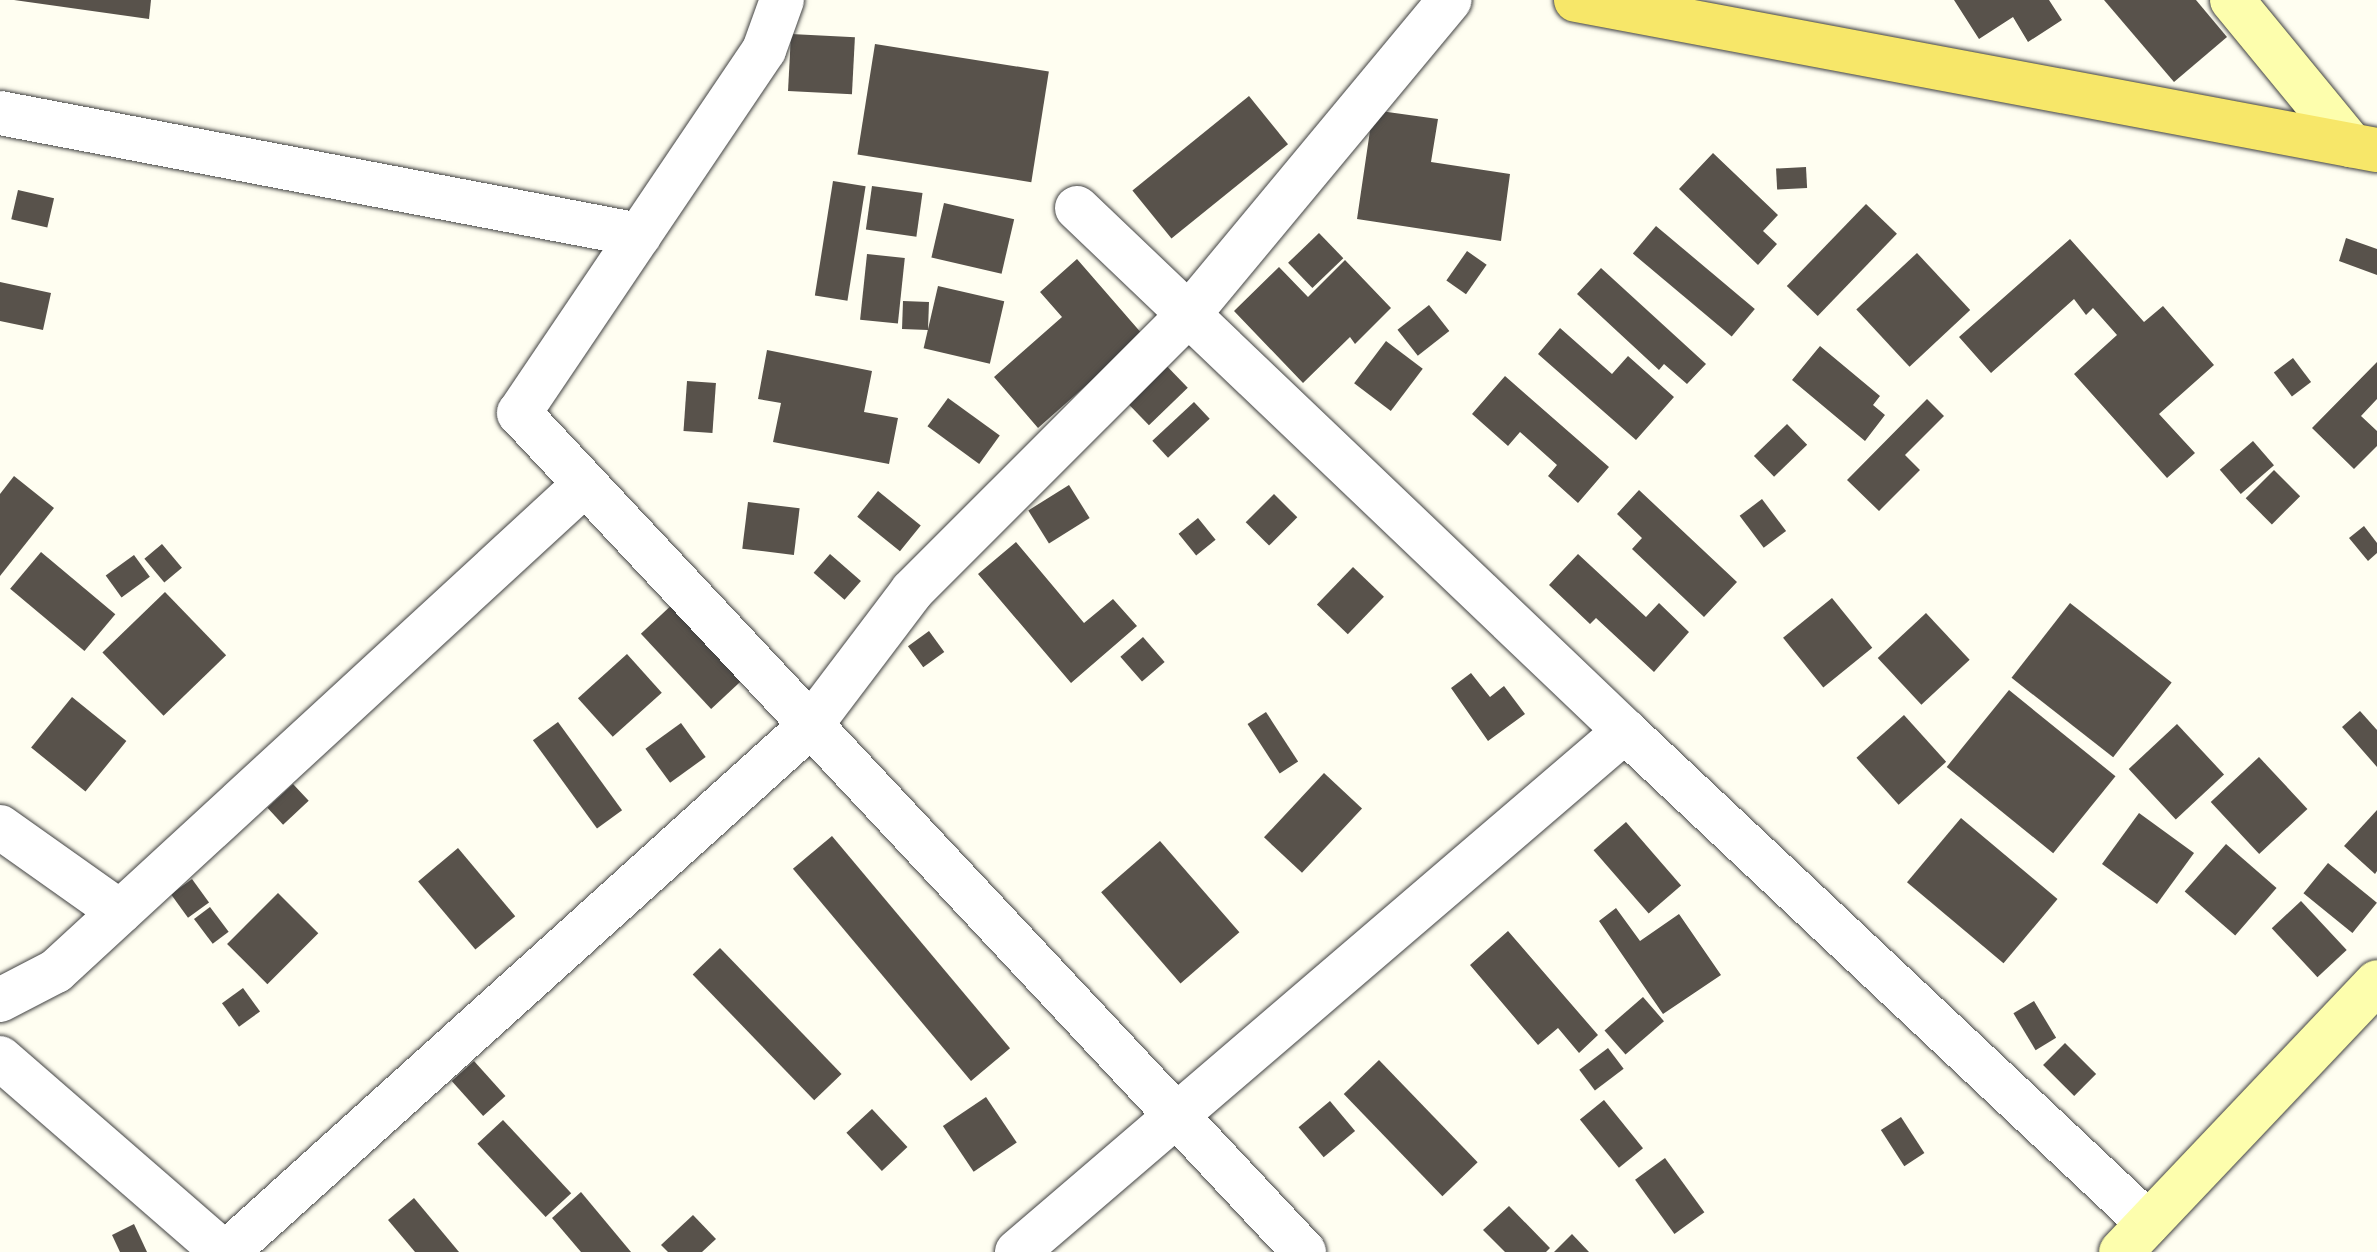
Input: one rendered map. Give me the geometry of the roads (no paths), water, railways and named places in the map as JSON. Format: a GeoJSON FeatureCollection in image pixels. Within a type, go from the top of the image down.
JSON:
{"type":"FeatureCollection","features":[{"type":"Feature","properties":{"kind":"main road"},"geometry":{"type":"LineString","coordinates":[[1576,0],[2364,148]]}},
{"type":"Feature","properties":{"kind":"street"},"geometry":{"type":"LineString","coordinates":[[782,0],[764,50],[519,413],[1174,1118],[1304,1252]]}},
{"type":"Feature","properties":{"kind":"street"},"geometry":{"type":"LineString","coordinates":[[0,1058],[225,1252],[810,726],[912,591],[1189,314],[1450,0]]}},
{"type":"Feature","properties":{"kind":"street"},"geometry":{"type":"LineString","coordinates":[[2232,0],[2364,148]]}},
{"type":"Feature","properties":{"kind":"street"},"geometry":{"type":"LineString","coordinates":[[0,113],[639,235]]}},
{"type":"Feature","properties":{"kind":"street"},"geometry":{"type":"LineString","coordinates":[[1077,208],[1625,731],[2134,1238],[2377,982]]}},
{"type":"Feature","properties":{"kind":"street"},"geometry":{"type":"LineString","coordinates":[[0,1000],[56,971],[585,484]]}},
{"type":"Feature","properties":{"kind":"street"},"geometry":{"type":"LineString","coordinates":[[1017,1252],[1625,731]]}},
{"type":"Feature","properties":{"kind":"street"},"geometry":{"type":"LineString","coordinates":[[0,827],[120,912]]}}]}
